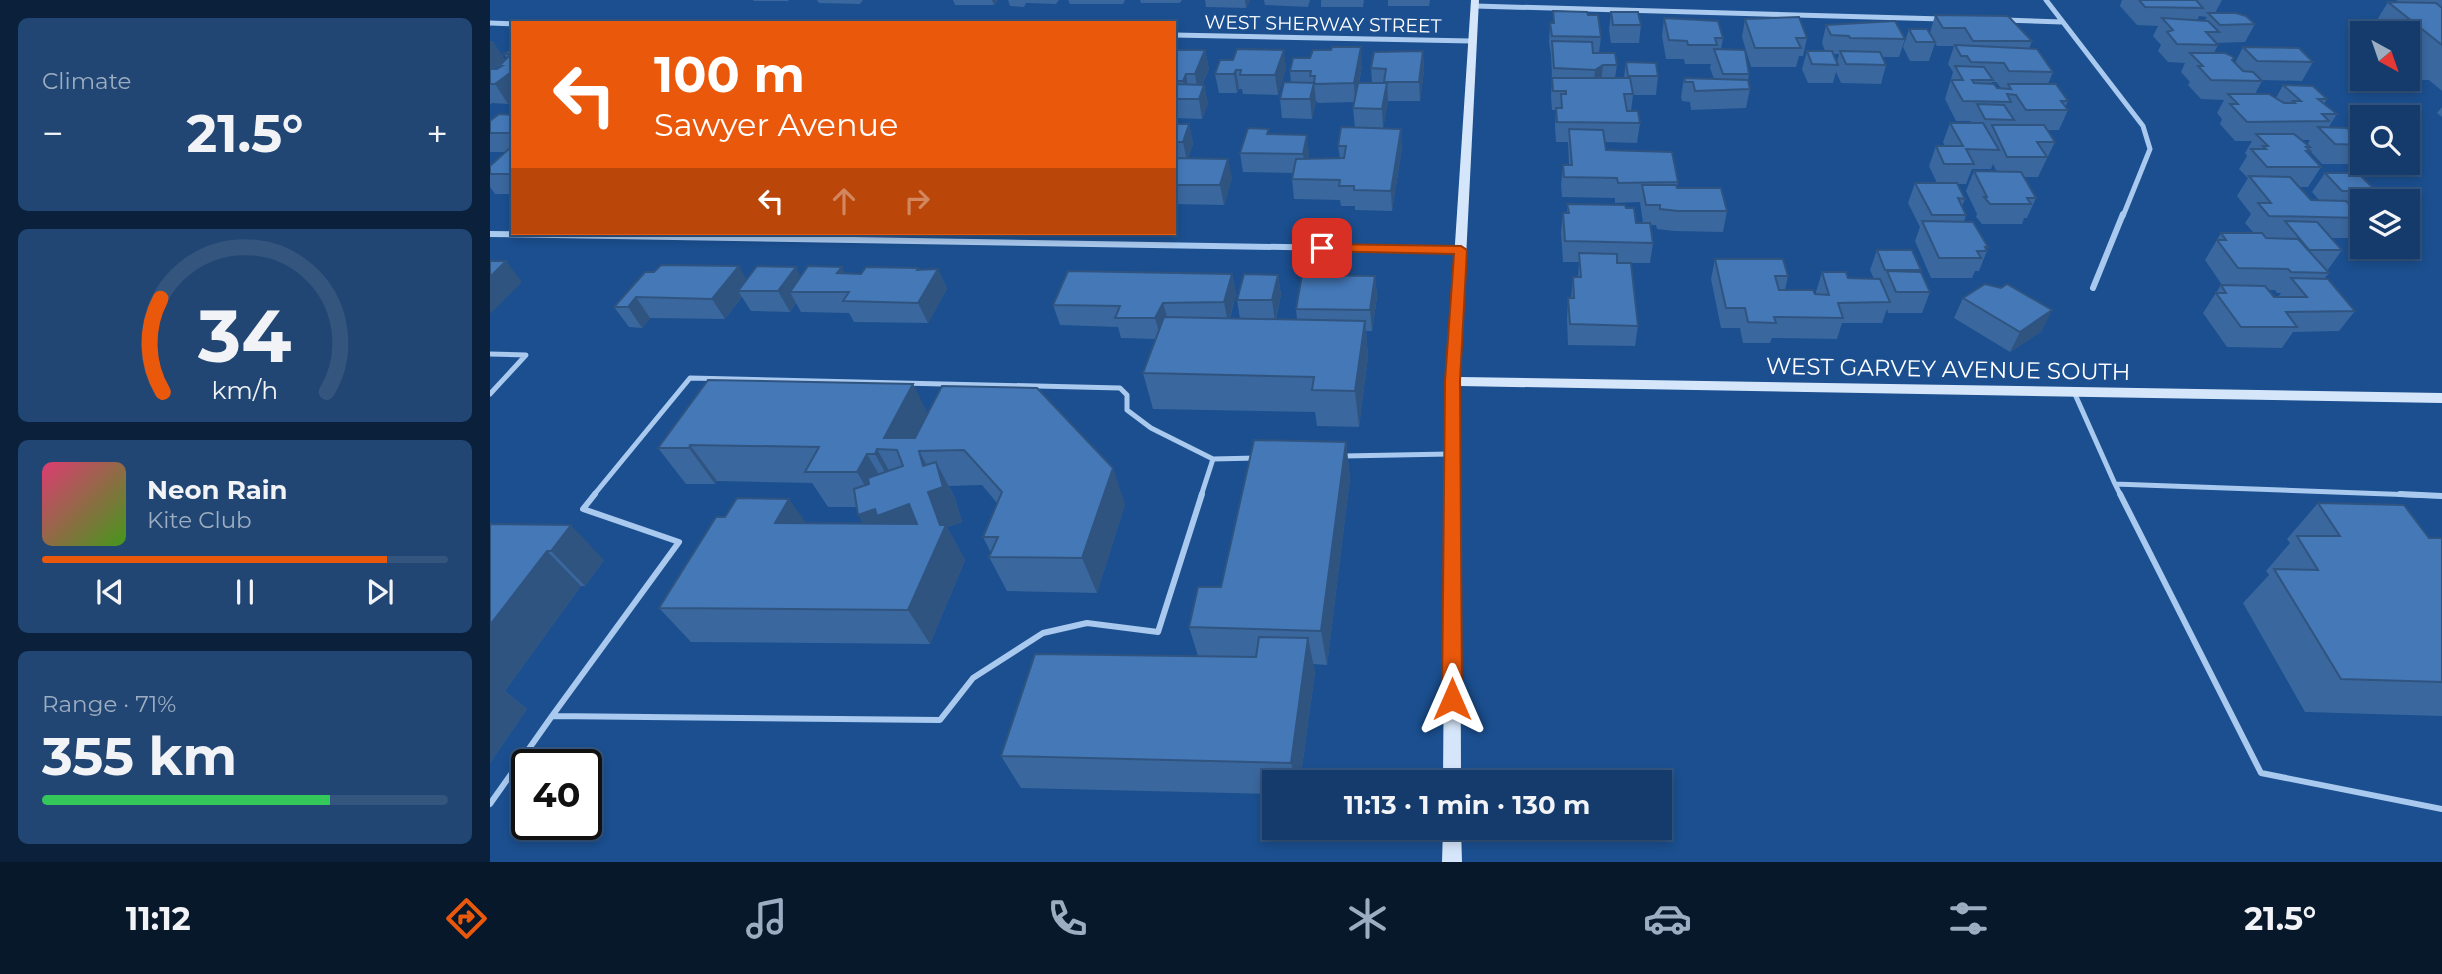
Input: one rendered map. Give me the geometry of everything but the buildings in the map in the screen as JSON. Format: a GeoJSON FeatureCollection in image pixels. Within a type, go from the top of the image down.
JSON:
{"type":"FeatureCollection","features":[{"type":"Feature","properties":{"kind":"street"},"geometry":{"type":"LineString","coordinates":[[2046,0],[2143,126],[2150,149],[2093,288]]}},
{"type":"Feature","properties":{"kind":"street"},"geometry":{"type":"LineString","coordinates":[[1452,770],[1452,381],[1475,3]]}},
{"type":"Feature","properties":{"kind":"street","name":"WEST SHERWAY STREET"},"geometry":{"type":"LineString","coordinates":[[1475,3],[1950,19]]}},
{"type":"Feature","properties":{"kind":"street"},"geometry":{"type":"LineString","coordinates":[[1992,20],[2062,22]]}},
{"type":"Feature","properties":{"kind":"street"},"geometry":{"type":"LineString","coordinates":[[490,23],[511,24]]}},
{"type":"Feature","properties":{"kind":"street","name":"WEST SHERWAY STREET"},"geometry":{"type":"LineString","coordinates":[[1176,35],[1471,41]]}},
{"type":"Feature","properties":{"kind":"street"},"geometry":{"type":"LineString","coordinates":[[490,234],[511,234]]}},
{"type":"Feature","properties":{"kind":"street"},"geometry":{"type":"LineString","coordinates":[[551,235],[1461,250]]}},
{"type":"Feature","properties":{"kind":"street","name":"WEST GARVEY AVENUE SOUTH"},"geometry":{"type":"LineString","coordinates":[[1452,381],[2442,398]]}},
{"type":"Feature","properties":{"kind":"street"},"geometry":{"type":"LineString","coordinates":[[1452,840],[1452,862]]}},
{"type":"Feature","properties":{"kind":"lane"},"geometry":{"type":"LineString","coordinates":[[490,354],[526,355],[490,394]]}},
{"type":"Feature","properties":{"kind":"lane"},"geometry":{"type":"LineString","coordinates":[[490,804],[679,542],[583,509],[690,378],[1120,388],[1127,395],[1127,410],[1151,428],[1213,459],[1266,458]]}},
{"type":"Feature","properties":{"kind":"lane"},"geometry":{"type":"LineString","coordinates":[[2074,392],[2115,484],[2261,773],[2442,809]]}},
{"type":"Feature","properties":{"kind":"lane"},"geometry":{"type":"LineString","coordinates":[[1333,457],[1452,454]]}},
{"type":"Feature","properties":{"kind":"lane"},"geometry":{"type":"LineString","coordinates":[[552,716],[940,720],[973,678],[1043,633],[1087,624],[1158,632],[1213,459]]}},
{"type":"Feature","properties":{"kind":"lane"},"geometry":{"type":"LineString","coordinates":[[2115,484],[2442,496]]}},
{"type":"Feature","properties":{"kind":"route"},"geometry":{"type":"LineString","coordinates":[[1322,248],[1461,250],[1452,381],[1452,699]]}}]}
